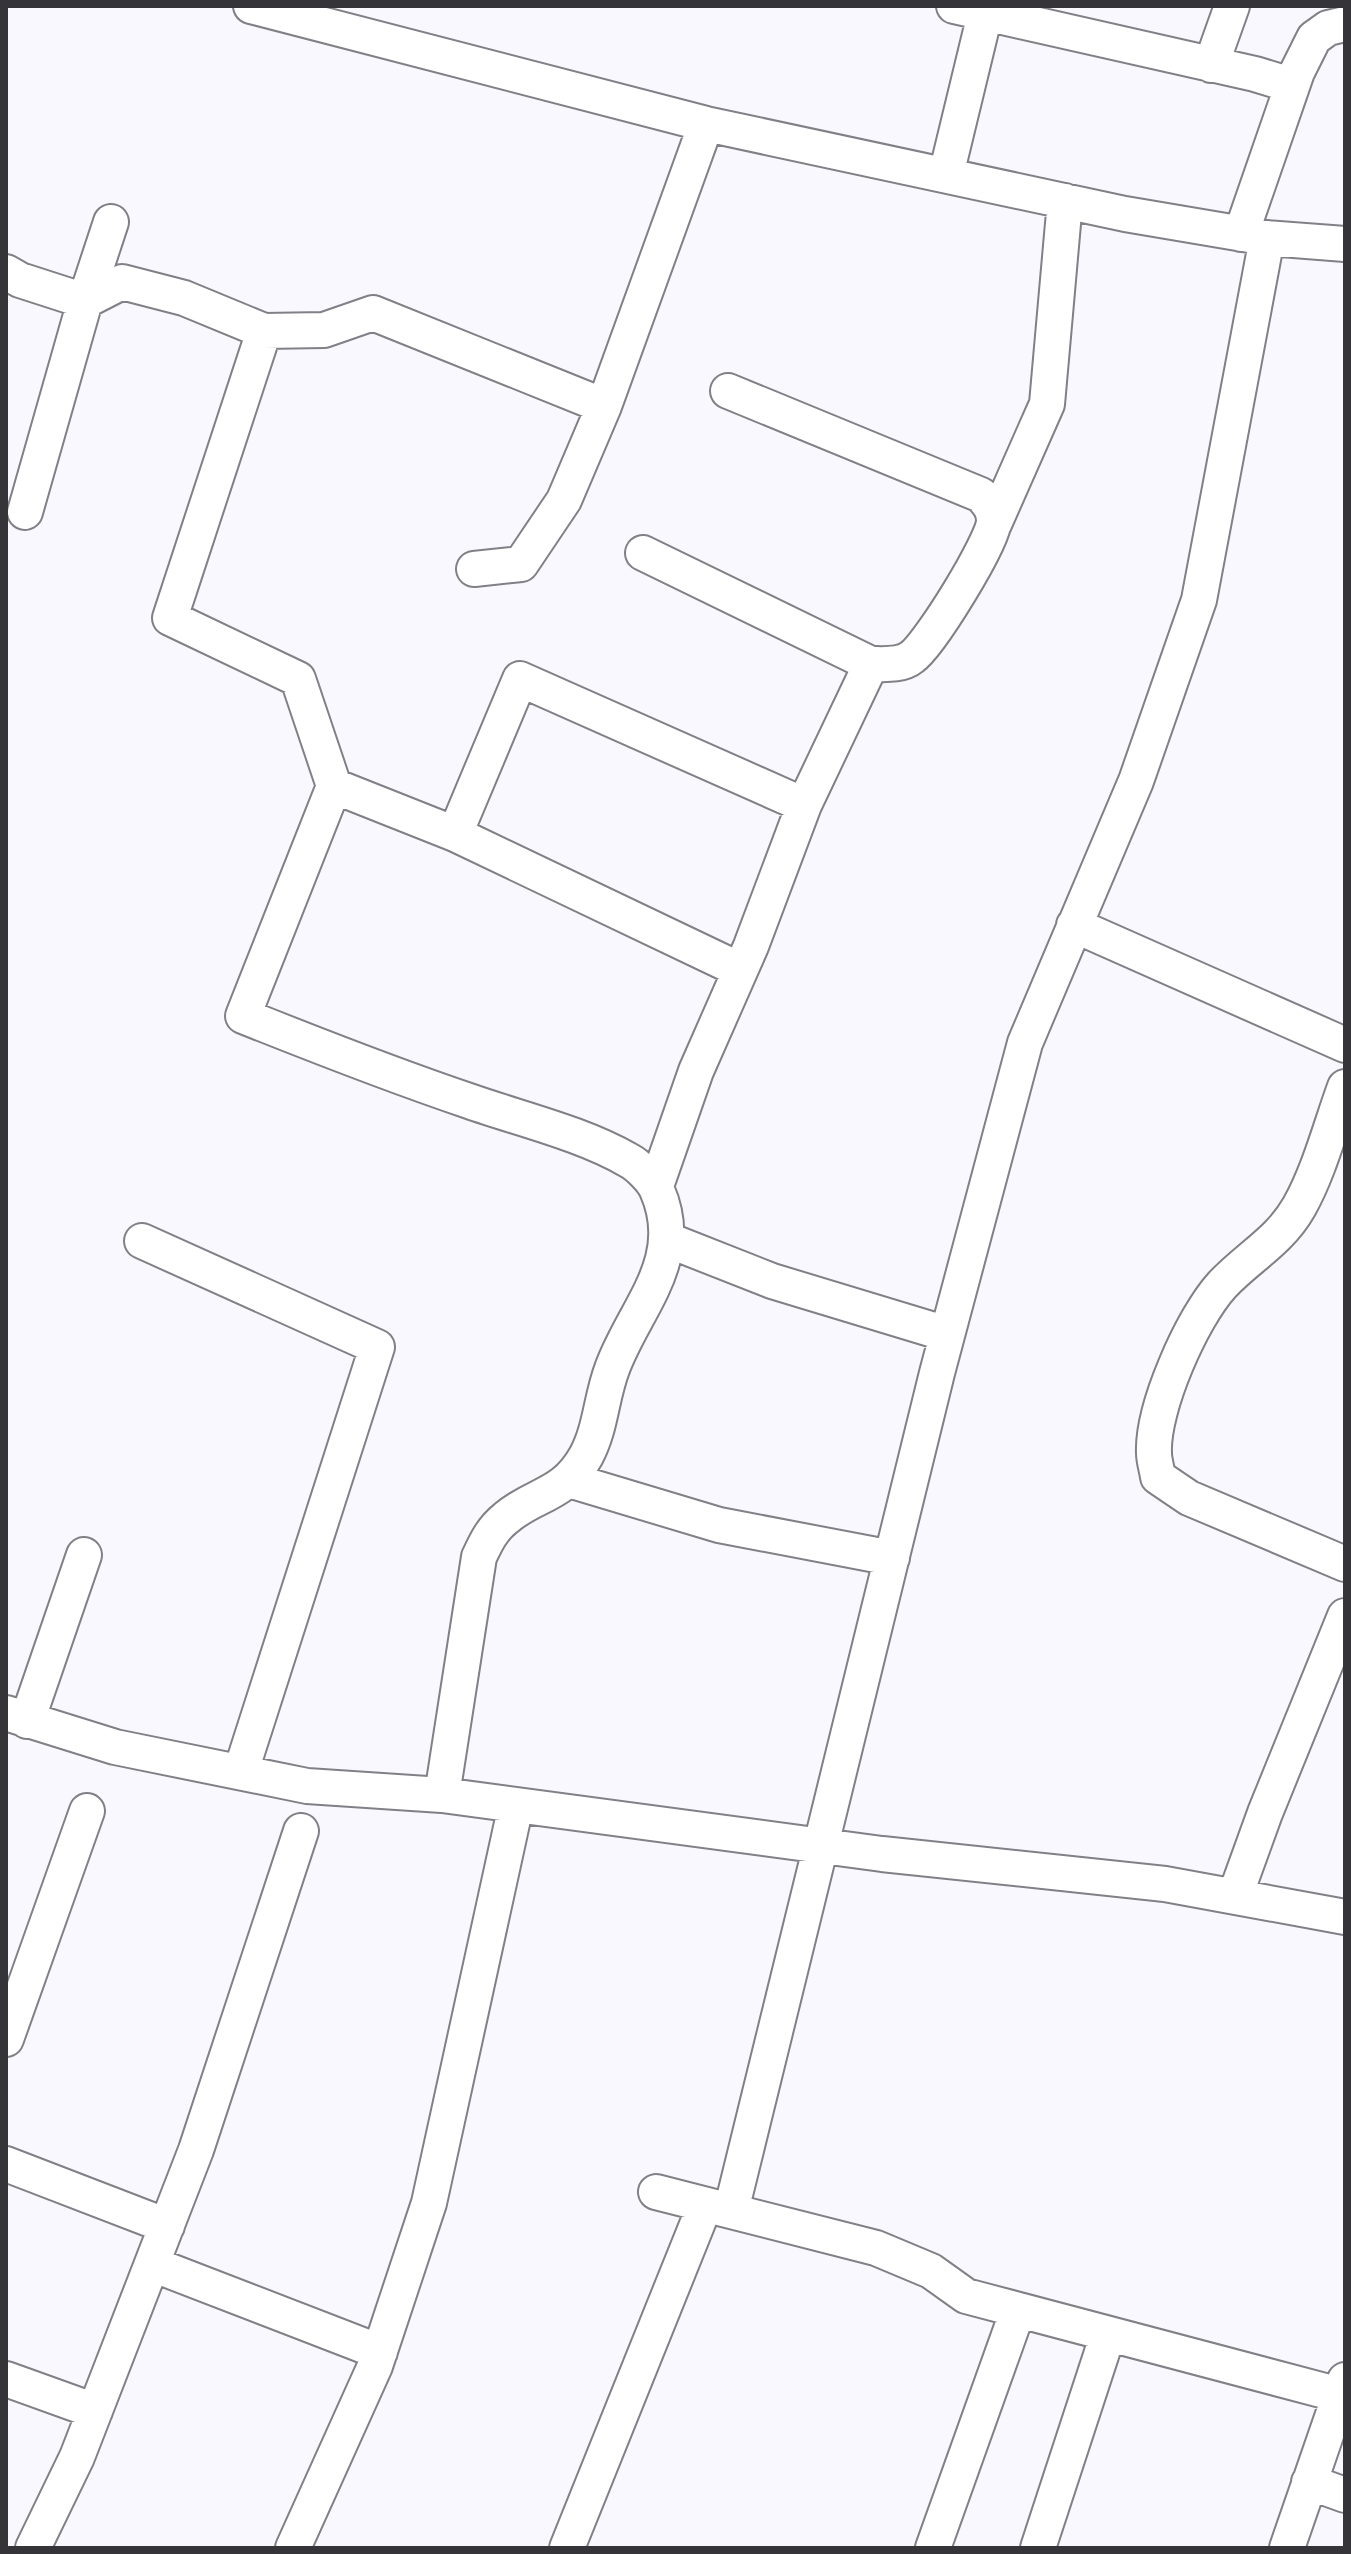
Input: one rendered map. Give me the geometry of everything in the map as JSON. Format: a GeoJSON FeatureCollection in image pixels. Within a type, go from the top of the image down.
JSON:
{"type":"FeatureCollection","features":[{"type":"Feature","properties":{"kind":"street"},"geometry":{"type":"LineString","coordinates":[[251,6],[324,15],[706,124],[1065,201],[1254,236],[1345,244]]}},
{"type":"Feature","properties":{"kind":"street"},"geometry":{"type":"LineString","coordinates":[[1211,65],[1232,6]]}},
{"type":"Feature","properties":{"kind":"street"},"geometry":{"type":"LineString","coordinates":[[946,175],[969,10],[1026,13],[1291,85]]}},
{"type":"Feature","properties":{"kind":"street"},"geometry":{"type":"LineString","coordinates":[[567,2548],[718,2208],[822,1846],[947,1334],[1025,1043],[1136,781],[1199,600],[1254,236],[1291,85],[1314,38],[1328,28],[1345,24]]}},
{"type":"Feature","properties":{"kind":"street"},"geometry":{"type":"LineString","coordinates":[[474,569],[521,564],[564,500],[604,406],[706,124]]}},
{"type":"Feature","properties":{"kind":"street"},"geometry":{"type":"LineString","coordinates":[[643,553],[871,664],[890,664],[910,659],[926,645],[984,549],[1047,404],[1065,201]]}},
{"type":"Feature","properties":{"kind":"street"},"geometry":{"type":"LineString","coordinates":[[25,512],[85,301],[111,222]]}},
{"type":"Feature","properties":{"kind":"street"},"geometry":{"type":"LineString","coordinates":[[6,272],[20,280],[85,301],[122,282],[184,298],[264,331],[324,330],[373,313],[604,406]]}},
{"type":"Feature","properties":{"kind":"street"},"geometry":{"type":"LineString","coordinates":[[264,331],[170,618],[298,679],[334,786],[243,1016],[376,1070],[592,1143],[631,1161],[656,1186],[665,1213],[668,1240],[648,1301],[622,1343],[610,1374],[600,1423],[585,1456],[569,1480],[547,1496],[507,1516],[490,1533],[479,1557],[442,1795]]}},
{"type":"Feature","properties":{"kind":"street"},"geometry":{"type":"LineString","coordinates":[[728,391],[981,495],[993,508],[994,524]]}},
{"type":"Feature","properties":{"kind":"street"},"geometry":{"type":"LineString","coordinates":[[656,1186],[696,1071],[740,970],[804,805],[871,664]]}},
{"type":"Feature","properties":{"kind":"street"},"geometry":{"type":"LineString","coordinates":[[455,834],[520,679],[804,805]]}},
{"type":"Feature","properties":{"kind":"street"},"geometry":{"type":"LineString","coordinates":[[334,786],[455,834],[740,970]]}},
{"type":"Feature","properties":{"kind":"street"},"geometry":{"type":"LineString","coordinates":[[1074,925],[1345,1045]]}},
{"type":"Feature","properties":{"kind":"street"},"geometry":{"type":"LineString","coordinates":[[1345,1087],[1299,1207],[1273,1243],[1224,1284],[1201,1312],[1157,1419],[1154,1452],[1158,1477],[1189,1498],[1345,1564]]}},
{"type":"Feature","properties":{"kind":"street"},"geometry":{"type":"LineString","coordinates":[[668,1240],[772,1281],[947,1334]]}},
{"type":"Feature","properties":{"kind":"street"},"geometry":{"type":"LineString","coordinates":[[142,1241],[377,1347],[241,1771]]}},
{"type":"Feature","properties":{"kind":"street"},"geometry":{"type":"LineString","coordinates":[[569,1480],[719,1525],[892,1558]]}},
{"type":"Feature","properties":{"kind":"street"},"geometry":{"type":"LineString","coordinates":[[84,1555],[16,1717],[115,1747],[307,1786],[442,1795],[822,1846],[1165,1884],[1345,1917]]}},
{"type":"Feature","properties":{"kind":"street"},"geometry":{"type":"LineString","coordinates":[[1235,1896],[1265,1813],[1345,1616]]}},
{"type":"Feature","properties":{"kind":"street"},"geometry":{"type":"LineString","coordinates":[[293,2548],[329,2473],[380,2352],[429,2203],[516,1805]]}},
{"type":"Feature","properties":{"kind":"street"},"geometry":{"type":"LineString","coordinates":[[6,2039],[87,1811]]}},
{"type":"Feature","properties":{"kind":"street"},"geometry":{"type":"LineString","coordinates":[[33,2548],[77,2457],[196,2150],[301,1831]]}},
{"type":"Feature","properties":{"kind":"street"},"geometry":{"type":"LineString","coordinates":[[6,2164],[167,2226]]}},
{"type":"Feature","properties":{"kind":"street"},"geometry":{"type":"LineString","coordinates":[[656,2192],[876,2248],[931,2271],[966,2296],[1108,2334],[1342,2388],[1287,2548]]}},
{"type":"Feature","properties":{"kind":"street"},"geometry":{"type":"LineString","coordinates":[[152,2264],[380,2352]]}},
{"type":"Feature","properties":{"kind":"street"},"geometry":{"type":"LineString","coordinates":[[933,2548],[1018,2310]]}},
{"type":"Feature","properties":{"kind":"street"},"geometry":{"type":"LineString","coordinates":[[1038,2548],[1108,2334]]}},
{"type":"Feature","properties":{"kind":"street"},"geometry":{"type":"LineString","coordinates":[[6,2379],[95,2411]]}},
{"type":"Feature","properties":{"kind":"street"},"geometry":{"type":"LineString","coordinates":[[1309,2482],[1345,2495]]}}]}
